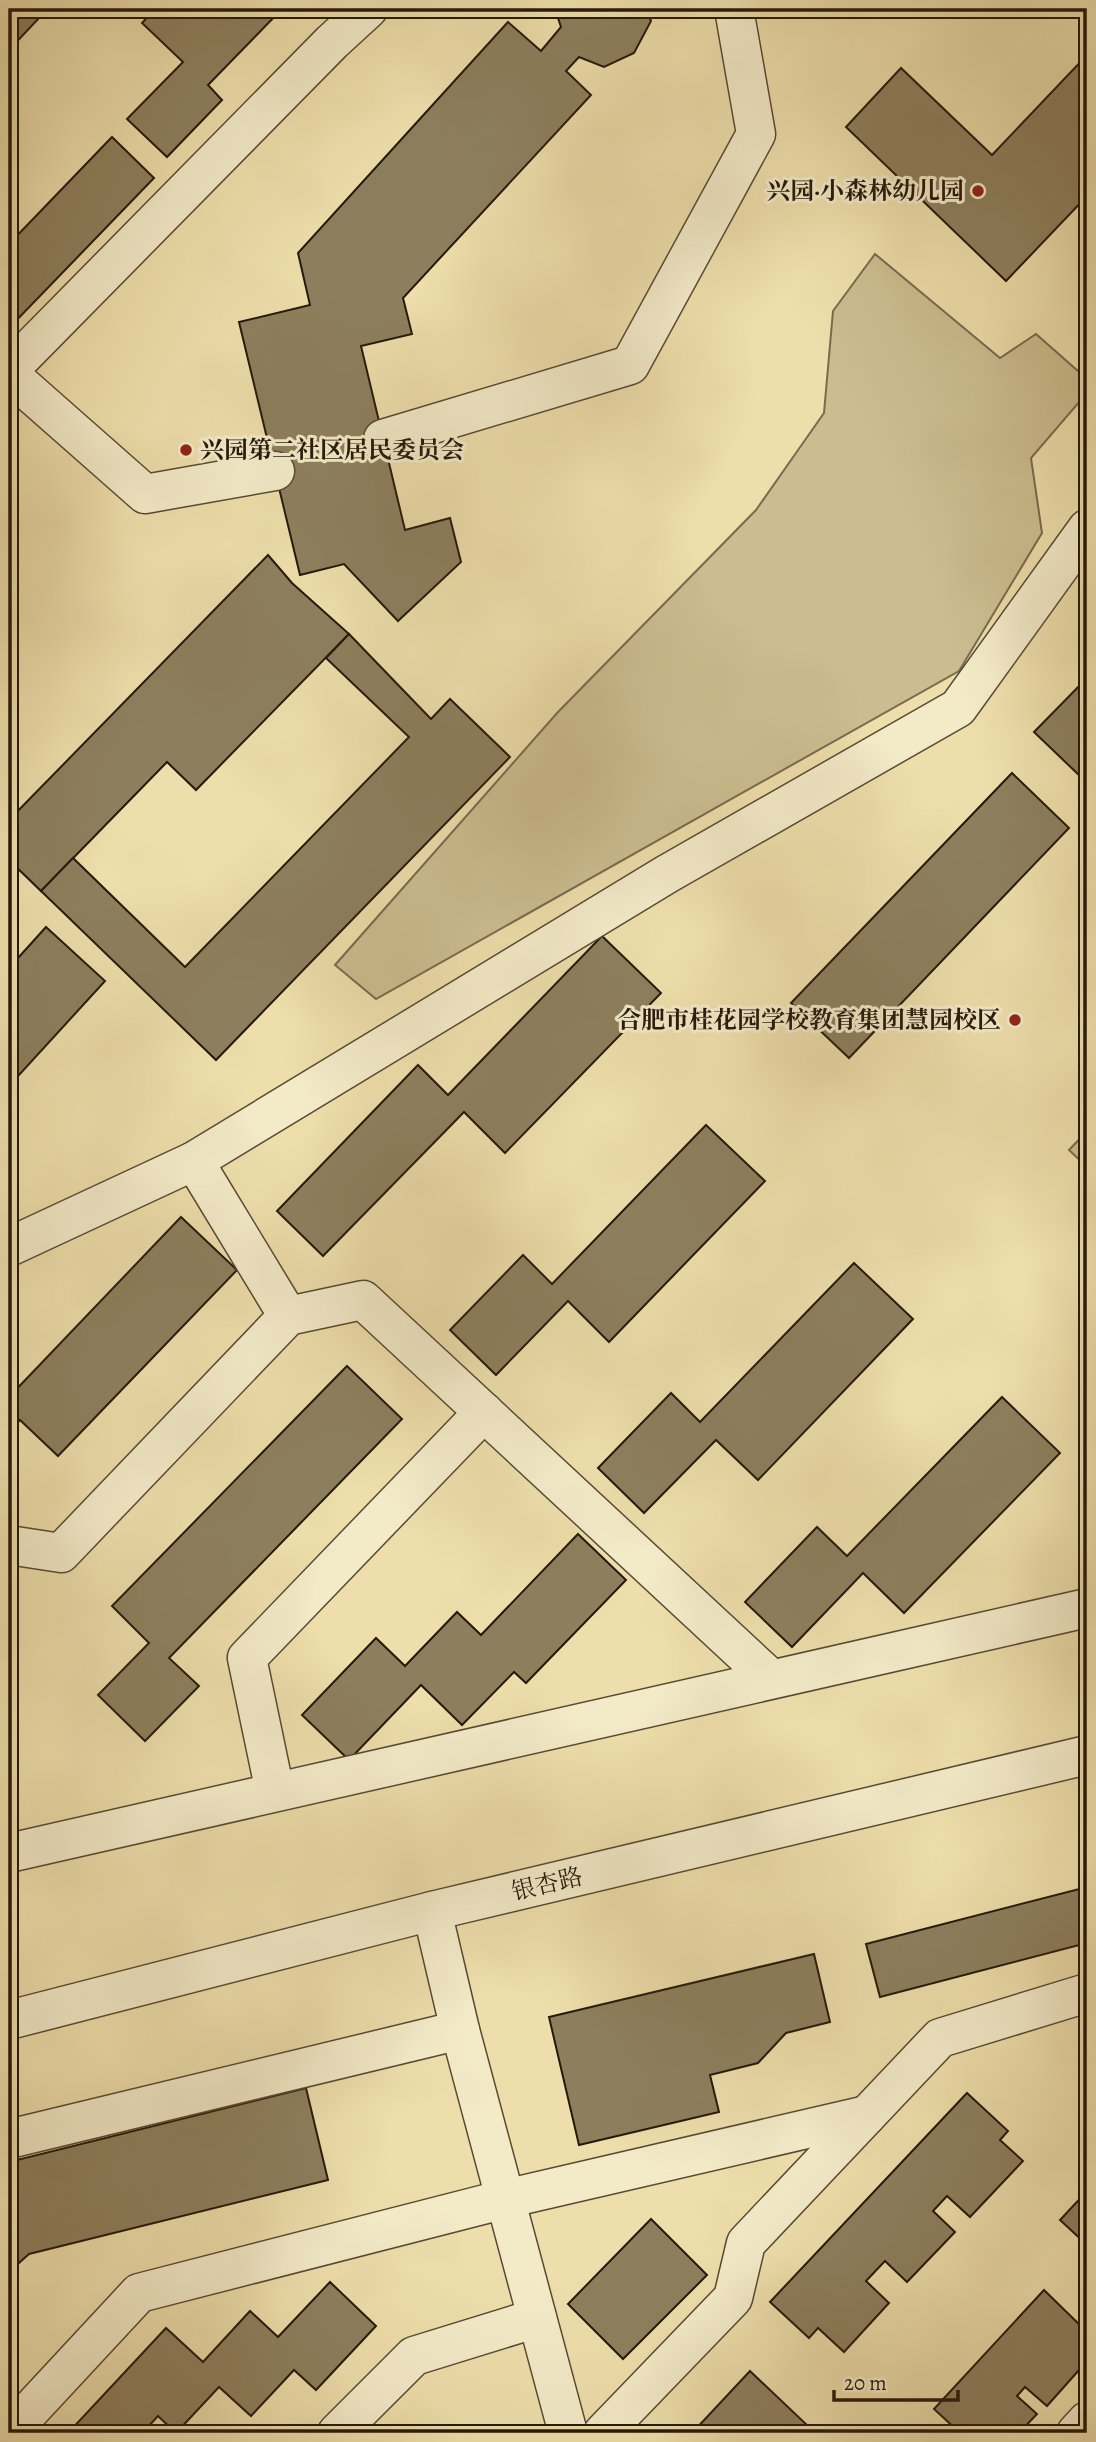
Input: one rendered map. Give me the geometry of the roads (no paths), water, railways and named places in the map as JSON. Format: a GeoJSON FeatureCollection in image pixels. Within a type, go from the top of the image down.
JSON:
{"type":"FeatureCollection","features":[{"type":"Feature","properties":{"kind":"street"},"geometry":{"type":"LineString","coordinates":[[275,471],[145,494],[9,372],[332,42],[368,9]]}},
{"type":"Feature","properties":{"kind":"street"},"geometry":{"type":"LineString","coordinates":[[383,439],[630,365],[756,134],[734,9]]}},
{"type":"Feature","properties":{"kind":"street"},"geometry":{"type":"LineString","coordinates":[[9,1247],[194,1161],[667,874],[958,708],[1087,529]]}},
{"type":"Feature","properties":{"kind":"street"},"geometry":{"type":"LineString","coordinates":[[194,1161],[288,1316]]}},
{"type":"Feature","properties":{"kind":"street"},"geometry":{"type":"LineString","coordinates":[[9,1545],[61,1553],[288,1316],[363,1300],[771,1679]]}},
{"type":"Feature","properties":{"kind":"street"},"geometry":{"type":"LineString","coordinates":[[275,1792],[247,1658],[484,1412]]}},
{"type":"Feature","properties":{"kind":"street"},"geometry":{"type":"LineString","coordinates":[[9,1853],[1087,1608]]}},
{"type":"Feature","properties":{"kind":"street","name":"银杏路"},"geometry":{"type":"LineString","coordinates":[[9,2020],[432,1911],[1087,1755]]}},
{"type":"Feature","properties":{"kind":"street"},"geometry":{"type":"LineString","coordinates":[[432,1911],[460,2030],[568,2433]]}},
{"type":"Feature","properties":{"kind":"street"},"geometry":{"type":"LineString","coordinates":[[603,2433],[733,2298],[746,2243],[940,2038],[1087,1993]]}},
{"type":"Feature","properties":{"kind":"street"},"geometry":{"type":"LineString","coordinates":[[9,2139],[460,2030]]}},
{"type":"Feature","properties":{"kind":"street"},"geometry":{"type":"LineString","coordinates":[[9,2433],[139,2293],[505,2199],[867,2115]]}},
{"type":"Feature","properties":{"kind":"street"},"geometry":{"type":"LineString","coordinates":[[337,2433],[414,2356],[537,2318]]}},
{"type":"Feature","properties":{"kind":"street"},"geometry":{"type":"LineString","coordinates":[[1076,2433],[1087,2421]]}},
{"type":"Feature","properties":{"kind":"place","name":"兴园·小森林幼儿园"},"geometry":{"type":"Point","coordinates":[978,191]}},
{"type":"Feature","properties":{"kind":"place","name":"兴园第二社区居民委员会"},"geometry":{"type":"Point","coordinates":[186,450]}},
{"type":"Feature","properties":{"kind":"place","name":"合肥市桂花园学校教育集团慧园校区"},"geometry":{"type":"Point","coordinates":[1015,1020]}}]}
